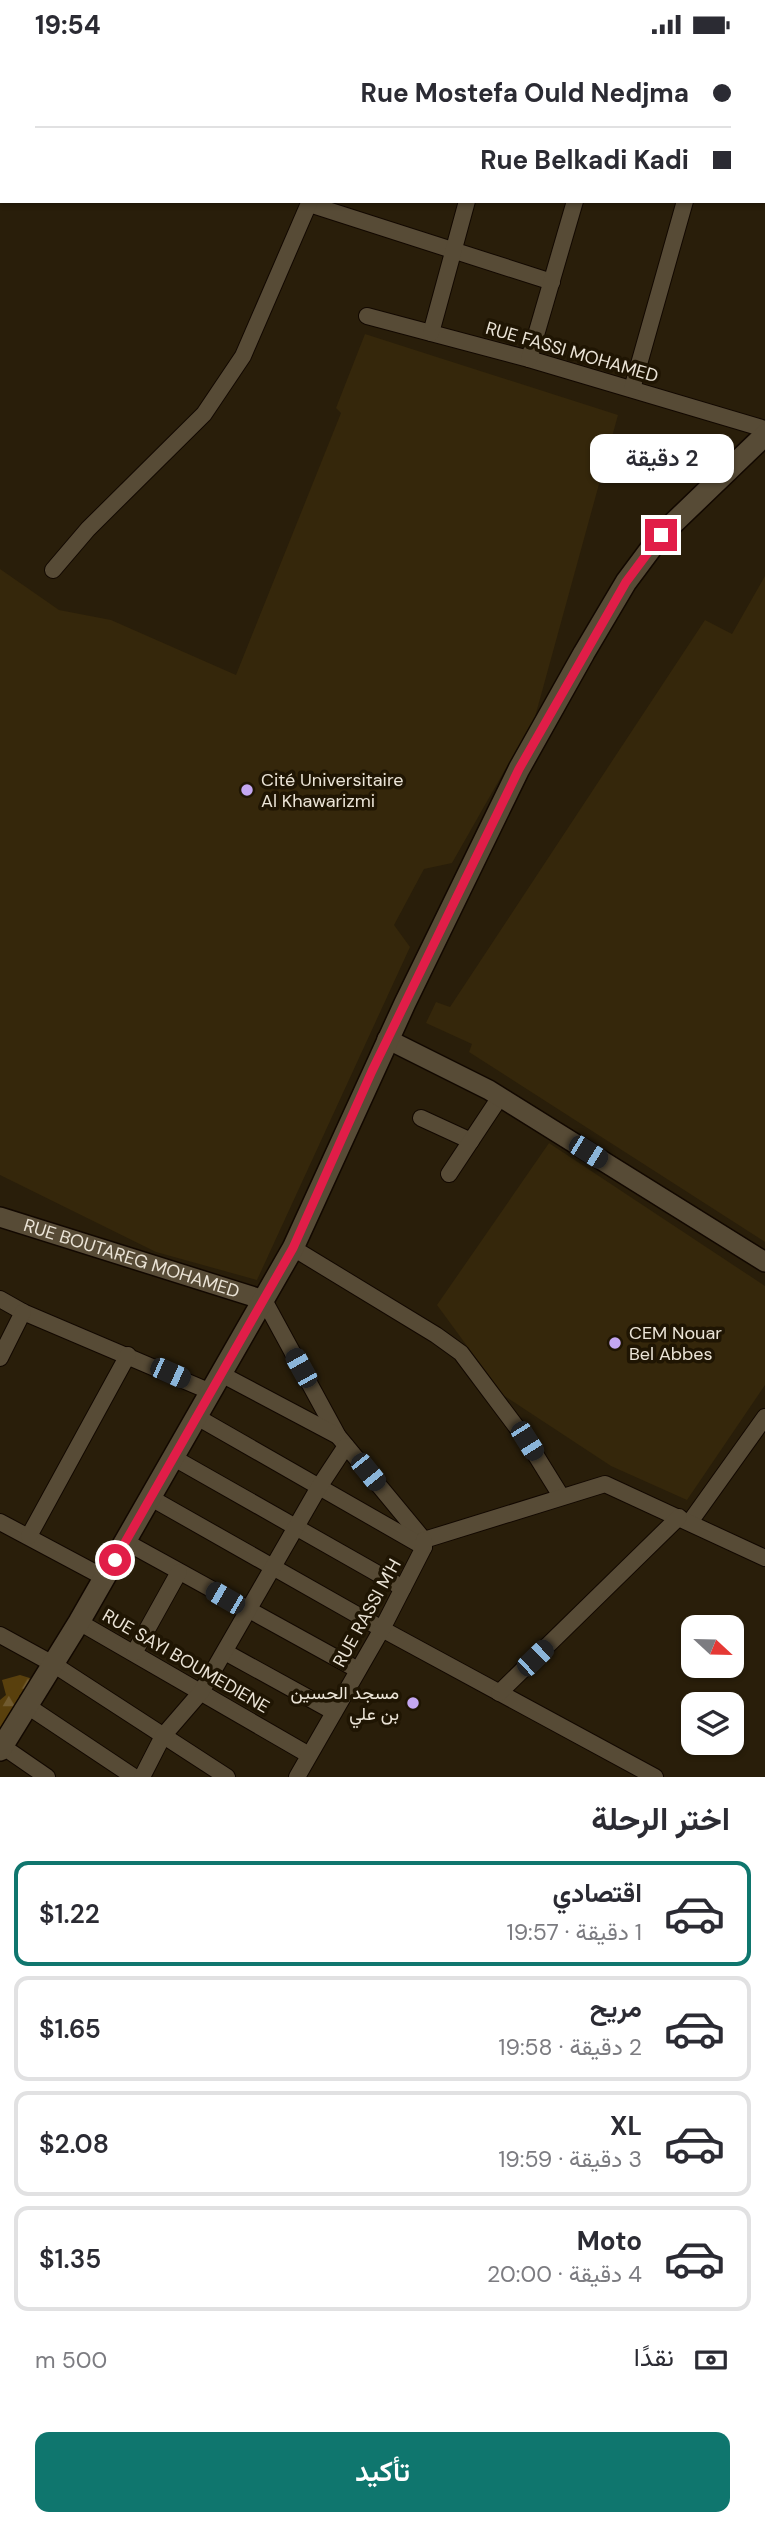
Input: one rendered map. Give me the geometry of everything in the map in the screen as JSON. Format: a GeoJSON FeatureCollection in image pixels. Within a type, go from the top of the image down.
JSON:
{"type":"FeatureCollection","features":[{"type":"Feature","properties":{"kind":"main road"},"geometry":{"type":"LineString","coordinates":[[1,1748],[105,1579],[293,1248],[387,1039],[519,769],[626,582],[661,535],[765,435]]}},
{"type":"Feature","properties":{"kind":"street"},"geometry":{"type":"LineString","coordinates":[[53,570],[88,529],[204,414],[243,356],[309,203],[552,282]]}},
{"type":"Feature","properties":{"kind":"street"},"geometry":{"type":"LineString","coordinates":[[431,333],[466,203]]}},
{"type":"Feature","properties":{"kind":"street"},"geometry":{"type":"LineString","coordinates":[[529,359],[574,203]]}},
{"type":"Feature","properties":{"kind":"street"},"geometry":{"type":"LineString","coordinates":[[632,389],[684,203]]}},
{"type":"Feature","properties":{"kind":"street","name":"RUE FASSI MOHAMED"},"geometry":{"type":"LineString","coordinates":[[367,316],[529,359],[765,429]]}},
{"type":"Feature","properties":{"kind":"street"},"geometry":{"type":"LineString","coordinates":[[387,1039],[451,1069],[500,1097],[765,1262]]}},
{"type":"Feature","properties":{"kind":"street"},"geometry":{"type":"LineString","coordinates":[[449,1174],[500,1097]]}},
{"type":"Feature","properties":{"kind":"street"},"geometry":{"type":"LineString","coordinates":[[421,1118],[471,1141]]}},
{"type":"Feature","properties":{"kind":"street","name":"RUE BOUTAREG MOHAMED"},"geometry":{"type":"LineString","coordinates":[[0,1217],[264,1300]]}},
{"type":"Feature","properties":{"kind":"street"},"geometry":{"type":"LineString","coordinates":[[293,1248],[461,1353],[527,1441],[561,1496]]}},
{"type":"Feature","properties":{"kind":"street"},"geometry":{"type":"LineString","coordinates":[[0,1299],[23,1313],[128,1355],[216,1383],[342,1441]]}},
{"type":"Feature","properties":{"kind":"street"},"geometry":{"type":"LineString","coordinates":[[264,1300],[342,1441],[404,1512],[424,1543]]}},
{"type":"Feature","properties":{"kind":"street"},"geometry":{"type":"LineString","coordinates":[[0,1358],[23,1313]]}},
{"type":"Feature","properties":{"kind":"street"},"geometry":{"type":"LineString","coordinates":[[29,1536],[128,1355]]}},
{"type":"Feature","properties":{"kind":"street"},"geometry":{"type":"LineString","coordinates":[[197,1416],[319,1487],[424,1543],[561,1496],[605,1485],[764,1557]]}},
{"type":"Feature","properties":{"kind":"street"},"geometry":{"type":"LineString","coordinates":[[499,1693],[684,1519],[765,1417]]}},
{"type":"Feature","properties":{"kind":"street"},"geometry":{"type":"LineString","coordinates":[[142,1777],[163,1736],[201,1692],[225,1652],[319,1487],[342,1441]]}},
{"type":"Feature","properties":{"kind":"street"},"geometry":{"type":"LineString","coordinates":[[174,1458],[403,1588]]}},
{"type":"Feature","properties":{"kind":"street"},"geometry":{"type":"LineString","coordinates":[[151,1498],[382,1629],[655,1777]]}},
{"type":"Feature","properties":{"kind":"street"},"geometry":{"type":"LineString","coordinates":[[0,1522],[105,1579]]}},
{"type":"Feature","properties":{"kind":"street"},"geometry":{"type":"LineString","coordinates":[[126,1542],[358,1670]]}},
{"type":"Feature","properties":{"kind":"street","name":"RUE RASSI M'H"},"geometry":{"type":"LineString","coordinates":[[297,1777],[382,1629],[424,1543]]}},
{"type":"Feature","properties":{"kind":"street"},"geometry":{"type":"LineString","coordinates":[[134,1653],[179,1572]]}},
{"type":"Feature","properties":{"kind":"street","name":"RUE SAYI BOUMEDIENE"},"geometry":{"type":"LineString","coordinates":[[79,1622],[309,1755]]}},
{"type":"Feature","properties":{"kind":"street"},"geometry":{"type":"LineString","coordinates":[[0,1635],[53,1664],[227,1777]]}},
{"type":"Feature","properties":{"kind":"street"},"geometry":{"type":"LineString","coordinates":[[225,1652],[334,1712]]}},
{"type":"Feature","properties":{"kind":"street"},"geometry":{"type":"LineString","coordinates":[[26,1705],[134,1777]]}},
{"type":"Feature","properties":{"kind":"street"},"geometry":{"type":"LineString","coordinates":[[1,1748],[47,1777]]}},
{"type":"Feature","properties":{"kind":"shaded area","name":"Cité Universitaire Al Khawarizmi"},"geometry":{"type":"Polygon","coordinates":[[[365,334],[618,415],[535,717],[452,863],[424,869],[394,925],[410,947],[257,1280],[156,1252],[0,1175],[0,569],[59,610],[111,620],[236,675],[341,413],[336,408],[365,334]]]}},
{"type":"Feature","properties":{"kind":"shaded area"},"geometry":{"type":"Polygon","coordinates":[[[765,576],[765,1242],[469,1052],[472,1044],[426,1023],[436,1002],[450,1007],[705,620],[732,634],[765,576]]]}},
{"type":"Feature","properties":{"kind":"shaded area","name":"CEM Nouar Bel Abbes"},"geometry":{"type":"Polygon","coordinates":[[[549,1143],[765,1286],[765,1385],[687,1500],[611,1466],[503,1395],[437,1305],[549,1143]]]}},
{"type":"Feature","properties":{"kind":"green space"},"geometry":{"type":"Polygon","coordinates":[[[20,1675],[33,1679],[30,1693],[23,1692],[19,1696],[22,1708],[0,1750],[0,1700],[6,1695],[2,1680],[20,1675]]]}},
{"type":"Feature","properties":{"kind":"place","name":"Cité Universitaire Al Khawarizmi"},"geometry":{"type":"Point","coordinates":[247,790]}},
{"type":"Feature","properties":{"kind":"place","name":"CEM Nouar Bel Abbes"},"geometry":{"type":"Point","coordinates":[615,1343]}},
{"type":"Feature","properties":{"kind":"place","name":"مسجد الحسين بن علي"},"geometry":{"type":"Point","coordinates":[413,1703]}},
{"type":"Feature","properties":{"kind":"route"},"geometry":{"type":"LineString","coordinates":[[115,1560],[293,1248],[372,1071],[519,769],[626,582],[661,535]]}}]}
